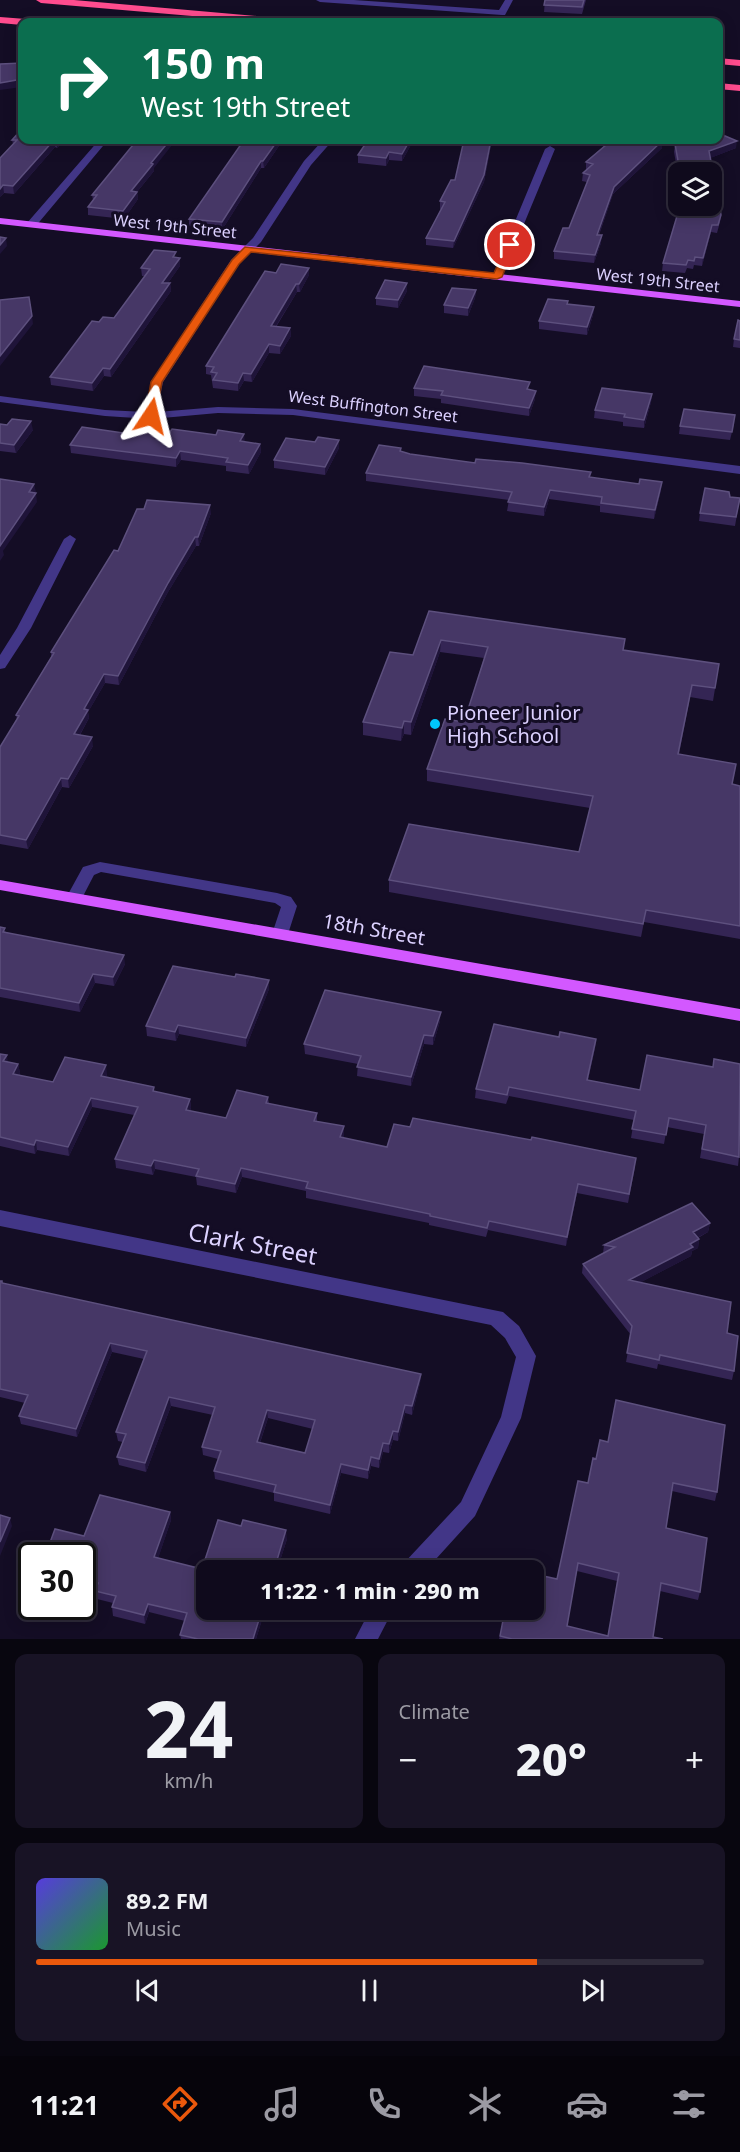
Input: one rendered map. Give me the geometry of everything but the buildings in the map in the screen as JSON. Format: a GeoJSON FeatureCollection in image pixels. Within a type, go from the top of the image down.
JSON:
{"type":"FeatureCollection","features":[{"type":"Feature","properties":{"kind":"highway"},"geometry":{"type":"LineString","coordinates":[[41,0],[246,18]]}},
{"type":"Feature","properties":{"kind":"highway"},"geometry":{"type":"LineString","coordinates":[[0,20],[18,21]]}},
{"type":"Feature","properties":{"kind":"highway"},"geometry":{"type":"LineString","coordinates":[[723,61],[740,63]]}},
{"type":"Feature","properties":{"kind":"highway"},"geometry":{"type":"LineString","coordinates":[[723,86],[740,88]]}},
{"type":"Feature","properties":{"kind":"main road","name":"West 19th Street"},"geometry":{"type":"LineString","coordinates":[[0,221],[740,304]]}},
{"type":"Feature","properties":{"kind":"main road","name":"18th Street"},"geometry":{"type":"LineString","coordinates":[[0,885],[740,1015]]}},
{"type":"Feature","properties":{"kind":"street"},"geometry":{"type":"LineString","coordinates":[[320,0],[502,13],[509,0]]}},
{"type":"Feature","properties":{"kind":"street"},"geometry":{"type":"LineString","coordinates":[[31,225],[100,144]]}},
{"type":"Feature","properties":{"kind":"street"},"geometry":{"type":"LineString","coordinates":[[151,416],[156,382],[235,262],[248,249],[307,164],[324,144]]}},
{"type":"Feature","properties":{"kind":"street"},"geometry":{"type":"LineString","coordinates":[[497,277],[550,149]]}},
{"type":"Feature","properties":{"kind":"street","name":"West Buffington Street"},"geometry":{"type":"LineString","coordinates":[[0,399],[105,413],[151,416],[218,410],[293,412],[740,470]]}},
{"type":"Feature","properties":{"kind":"street"},"geometry":{"type":"LineString","coordinates":[[0,665],[24,628],[70,539]]}},
{"type":"Feature","properties":{"kind":"street"},"geometry":{"type":"LineString","coordinates":[[74,898],[88,871],[100,867],[285,901],[289,906],[280,934]]}},
{"type":"Feature","properties":{"kind":"street","name":"Clark Street"},"geometry":{"type":"LineString","coordinates":[[0,1218],[496,1318],[512,1332],[526,1356],[511,1418],[468,1509],[421,1560]]}},
{"type":"Feature","properties":{"kind":"street"},"geometry":{"type":"LineString","coordinates":[[366,1639],[376,1620]]}},
{"type":"Feature","properties":{"kind":"place","name":"Pioneer Junior High School"},"geometry":{"type":"Point","coordinates":[435,724]}},
{"type":"Feature","properties":{"kind":"route"},"geometry":{"type":"LineString","coordinates":[[151,416],[156,382],[235,262],[248,249],[497,277],[510,245]]}}]}
